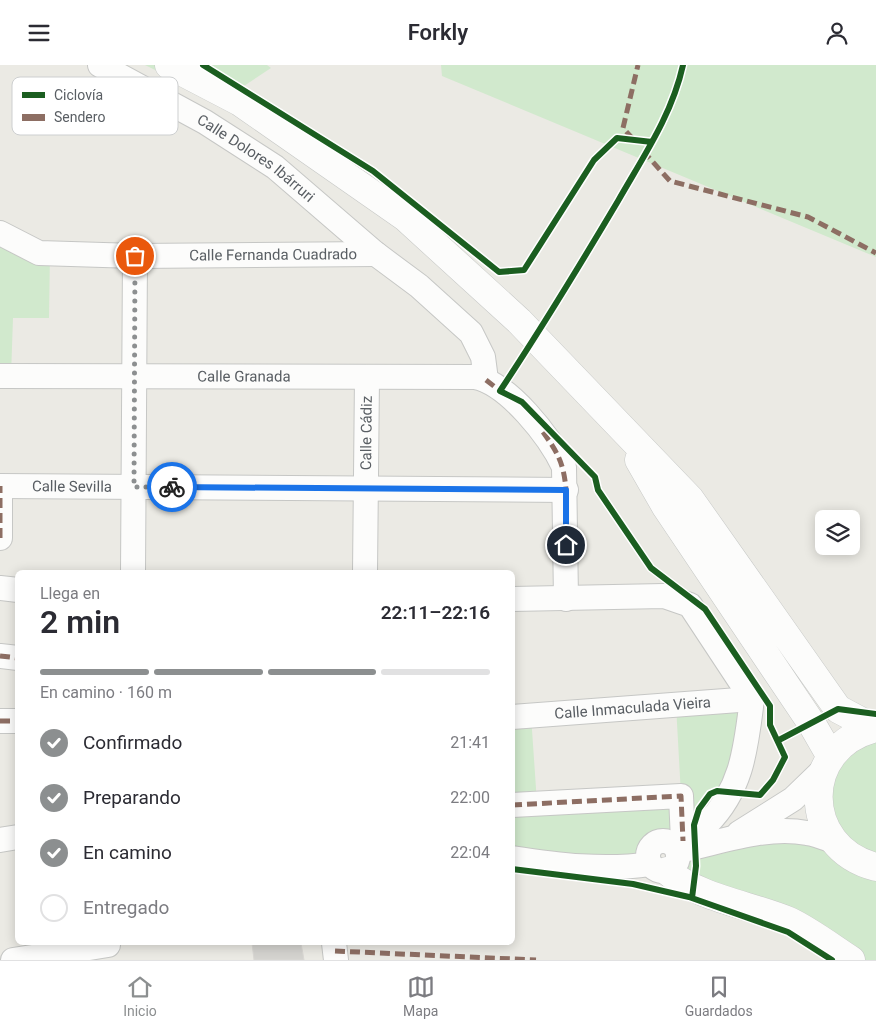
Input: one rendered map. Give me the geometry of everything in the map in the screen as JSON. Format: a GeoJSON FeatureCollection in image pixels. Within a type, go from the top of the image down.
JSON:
{"type":"FeatureCollection","features":[{"type":"Feature","properties":{"kind":"main road"},"geometry":{"type":"LineString","coordinates":[[169,65],[240,102],[405,217],[519,321],[690,499],[838,709],[875,728]]}},
{"type":"Feature","properties":{"kind":"main road"},"geometry":{"type":"LineString","coordinates":[[618,424],[666,507],[827,763]]}},
{"type":"Feature","properties":{"kind":"main road"},"geometry":{"type":"LineString","coordinates":[[875,728],[858,733],[843,743],[827,763],[819,788],[819,807],[824,825],[833,841],[852,858],[876,867]]}},
{"type":"Feature","properties":{"kind":"main road"},"geometry":{"type":"LineString","coordinates":[[671,855],[676,879],[693,887],[790,921],[851,960]]}},
{"type":"Feature","properties":{"kind":"street","name":"Calle Dolores Ibárruri"},"geometry":{"type":"LineString","coordinates":[[100,65],[122,77]]}},
{"type":"Feature","properties":{"kind":"street","name":"Calle Dolores Ibárruri"},"geometry":{"type":"LineString","coordinates":[[178,107],[205,122],[275,167],[376,255]]}},
{"type":"Feature","properties":{"kind":"street","name":"Calle Fernanda Cuadrado"},"geometry":{"type":"LineString","coordinates":[[0,233],[39,253],[135,256],[376,255],[419,286],[471,333],[484,357],[486,380]]}},
{"type":"Feature","properties":{"kind":"street"},"geometry":{"type":"LineString","coordinates":[[133,570],[135,256]]}},
{"type":"Feature","properties":{"kind":"street","name":"Calle Granada"},"geometry":{"type":"LineString","coordinates":[[0,376],[475,377],[486,380]]}},
{"type":"Feature","properties":{"kind":"street","name":"Calle Cádiz"},"geometry":{"type":"LineString","coordinates":[[365,570],[367,377]]}},
{"type":"Feature","properties":{"kind":"street"},"geometry":{"type":"LineString","coordinates":[[486,380],[521,407],[555,449],[564,467],[566,490],[566,599]]}},
{"type":"Feature","properties":{"kind":"street"},"geometry":{"type":"LineString","coordinates":[[0,486],[0,539]]}},
{"type":"Feature","properties":{"kind":"street","name":"Calle Sevilla"},"geometry":{"type":"LineString","coordinates":[[0,486],[566,490]]}},
{"type":"Feature","properties":{"kind":"street"},"geometry":{"type":"LineString","coordinates":[[0,588],[15,590]]}},
{"type":"Feature","properties":{"kind":"street"},"geometry":{"type":"LineString","coordinates":[[515,599],[664,596],[690,605],[752,699],[743,763],[727,797],[707,825],[671,855]]}},
{"type":"Feature","properties":{"kind":"street"},"geometry":{"type":"LineString","coordinates":[[0,656],[15,658]]}},
{"type":"Feature","properties":{"kind":"street","name":"Calle Inmaculada Vieira"},"geometry":{"type":"LineString","coordinates":[[515,717],[752,699]]}},
{"type":"Feature","properties":{"kind":"street"},"geometry":{"type":"LineString","coordinates":[[722,842],[754,825],[793,799],[827,763]]}},
{"type":"Feature","properties":{"kind":"street"},"geometry":{"type":"LineString","coordinates":[[515,805],[681,796],[671,855]]}},
{"type":"Feature","properties":{"kind":"street"},"geometry":{"type":"LineString","coordinates":[[515,858],[621,868],[751,835],[777,832],[807,833],[833,841]]}},
{"type":"Feature","properties":{"kind":"street"},"geometry":{"type":"LineString","coordinates":[[0,840],[15,838]]}},
{"type":"Feature","properties":{"kind":"street"},"geometry":{"type":"LineString","coordinates":[[334,945],[336,960]]}},
{"type":"Feature","properties":{"kind":"street"},"geometry":{"type":"LineString","coordinates":[[13,960],[108,949]]}},
{"type":"Feature","properties":{"kind":"green space"},"geometry":{"type":"Polygon","coordinates":[[[145,65],[267,65],[271,68],[220,102],[178,81],[178,77],[169,77],[145,65]]]}},
{"type":"Feature","properties":{"kind":"green space"},"geometry":{"type":"Polygon","coordinates":[[[441,65],[876,65],[876,257],[442,76],[441,65]]]}},
{"type":"Feature","properties":{"kind":"green space"},"geometry":{"type":"Polygon","coordinates":[[[0,233],[50,253],[49,318],[13,318],[11,376],[0,376],[0,233]]]}},
{"type":"Feature","properties":{"kind":"green space"},"geometry":{"type":"Polygon","coordinates":[[[752,699],[727,797],[667,841],[653,845],[648,859],[515,858],[515,717],[531,715],[537,803],[681,795],[676,705],[752,699]]]}},
{"type":"Feature","properties":{"kind":"green space"},"geometry":{"type":"Polygon","coordinates":[[[876,736],[876,857],[850,845],[828,811],[832,771],[876,736]]]}},
{"type":"Feature","properties":{"kind":"green space"},"geometry":{"type":"Polygon","coordinates":[[[777,832],[876,867],[876,960],[851,960],[672,869],[678,861],[777,832]]]}},
{"type":"Feature","properties":{"kind":"building"},"geometry":{"type":"Polygon","coordinates":[[[252,945],[301,945],[304,960],[254,960],[252,945]]]}},
{"type":"Feature","properties":{"kind":"marked path"},"geometry":{"type":"LineString","coordinates":[[633,139],[623,128],[638,65]]}},
{"type":"Feature","properties":{"kind":"marked path"},"geometry":{"type":"LineString","coordinates":[[643,151],[670,181],[808,217],[876,253]]}},
{"type":"Feature","properties":{"kind":"marked path"},"geometry":{"type":"LineString","coordinates":[[486,380],[504,394]]}},
{"type":"Feature","properties":{"kind":"marked path"},"geometry":{"type":"LineString","coordinates":[[543,432],[559,459],[564,473],[566,490]]}},
{"type":"Feature","properties":{"kind":"marked path"},"geometry":{"type":"LineString","coordinates":[[0,486],[0,538]]}},
{"type":"Feature","properties":{"kind":"marked path"},"geometry":{"type":"LineString","coordinates":[[0,656],[15,658]]}},
{"type":"Feature","properties":{"kind":"marked path"},"geometry":{"type":"LineString","coordinates":[[0,721],[15,721]]}},
{"type":"Feature","properties":{"kind":"marked path"},"geometry":{"type":"LineString","coordinates":[[515,805],[681,796],[683,841]]}},
{"type":"Feature","properties":{"kind":"marked path"},"geometry":{"type":"LineString","coordinates":[[335,951],[536,960]]}},
{"type":"Feature","properties":{"kind":"cycle path"},"geometry":{"type":"LineString","coordinates":[[203,65],[373,171],[499,272],[524,270],[594,160],[617,138],[652,142]]}},
{"type":"Feature","properties":{"kind":"cycle path"},"geometry":{"type":"LineString","coordinates":[[683,65],[672,101],[647,152],[575,273],[500,391],[522,402],[595,477],[598,490],[651,568],[705,609],[770,706],[770,725],[785,757],[773,780],[760,795],[717,791],[710,794],[699,809],[694,825],[696,866],[692,898]]}},
{"type":"Feature","properties":{"kind":"cycle path"},"geometry":{"type":"LineString","coordinates":[[779,740],[838,709],[876,714]]}},
{"type":"Feature","properties":{"kind":"cycle path"},"geometry":{"type":"LineString","coordinates":[[515,869],[633,884],[689,897],[788,932],[832,960]]}},
{"type":"Feature","properties":{"kind":"way so far"},"geometry":{"type":"LineString","coordinates":[[135,256],[134,487],[172,487]]}},
{"type":"Feature","properties":{"kind":"route"},"geometry":{"type":"LineString","coordinates":[[172,487],[566,490],[566,545]]}}]}
